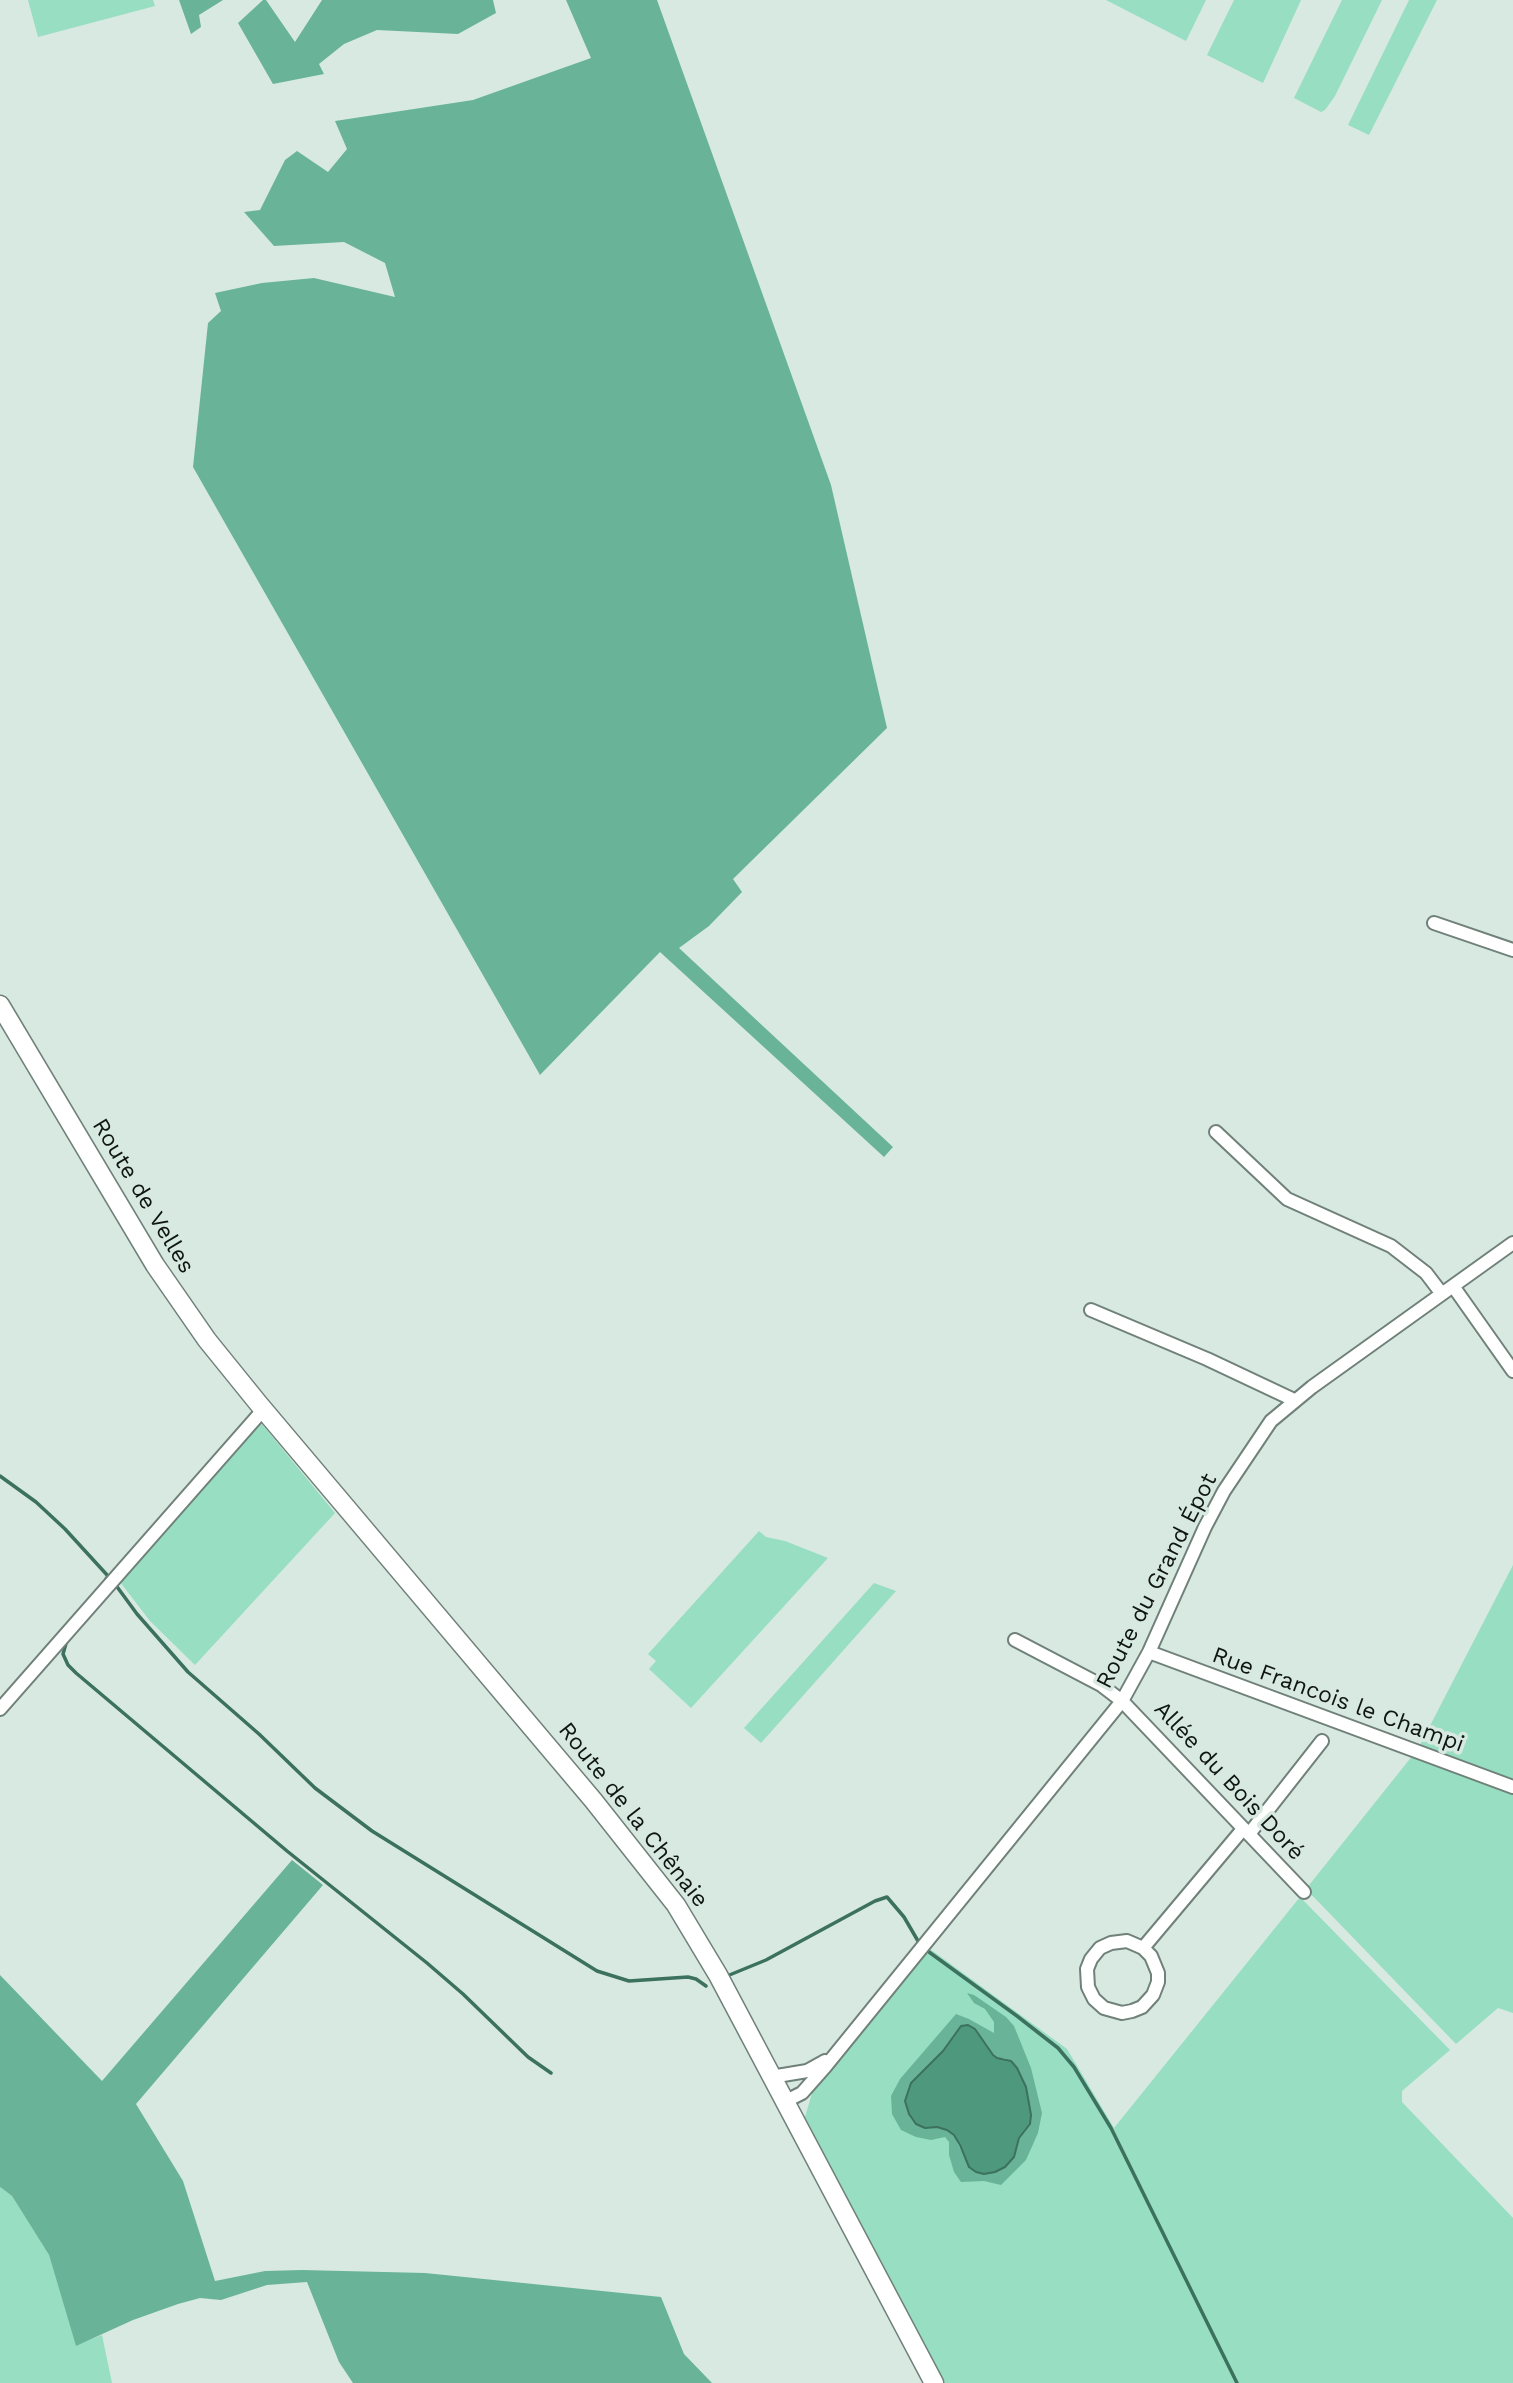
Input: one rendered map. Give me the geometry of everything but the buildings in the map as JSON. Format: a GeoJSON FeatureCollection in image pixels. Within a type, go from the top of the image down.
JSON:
{"type":"FeatureCollection","features":[{"type":"Feature","properties":{"kind":"main road","name":"Route de Velles"},"geometry":{"type":"LineString","coordinates":[[0,1005],[155,1265],[193,1321],[260,1406]]}},
{"type":"Feature","properties":{"kind":"main road","name":"Route de la Chênaie"},"geometry":{"type":"LineString","coordinates":[[260,1406],[647,1866],[706,1953],[934,2383]]}},
{"type":"Feature","properties":{"kind":"street"},"geometry":{"type":"LineString","coordinates":[[1434,923],[1513,950]]}},
{"type":"Feature","properties":{"kind":"street"},"geometry":{"type":"LineString","coordinates":[[1216,1132],[1287,1199],[1391,1246],[1448,1290],[1513,1371]]}},
{"type":"Feature","properties":{"kind":"street","name":"Route du Grand Épot"},"geometry":{"type":"LineString","coordinates":[[784,2102],[802,2093],[834,2055],[1122,1700],[1149,1652],[1189,1559],[1224,1492],[1263,1431],[1294,1400],[1513,1243]]}},
{"type":"Feature","properties":{"kind":"street"},"geometry":{"type":"LineString","coordinates":[[1091,1310],[1207,1359],[1294,1400]]}},
{"type":"Feature","properties":{"kind":"street"},"geometry":{"type":"LineString","coordinates":[[0,1709],[260,1406]]}},
{"type":"Feature","properties":{"kind":"street","name":"Allée du Bois Doré"},"geometry":{"type":"LineString","coordinates":[[1015,1640],[1101,1685],[1122,1700],[1304,1892]]}},
{"type":"Feature","properties":{"kind":"street","name":"Rue Francois le Champi"},"geometry":{"type":"LineString","coordinates":[[1149,1652],[1513,1787]]}},
{"type":"Feature","properties":{"kind":"street"},"geometry":{"type":"LineString","coordinates":[[1143,1948],[1322,1741]]}},
{"type":"Feature","properties":{"kind":"street"},"geometry":{"type":"LineString","coordinates":[[1127,1941],[1143,1948],[1151,1955],[1158,1972],[1158,1982],[1153,1994],[1142,2007],[1132,2011],[1122,2013],[1104,2008],[1094,1999],[1088,1987],[1087,1969],[1091,1959],[1100,1948],[1111,1943],[1127,1941]]}},
{"type":"Feature","properties":{"kind":"street","name":"Route du Grand Épot"},"geometry":{"type":"LineString","coordinates":[[771,2077],[807,2071],[834,2055]]}},
{"type":"Feature","properties":{"kind":"shaded area"},"geometry":{"type":"Polygon","coordinates":[[[28,0],[153,0],[155,6],[38,37],[28,0]]]}},
{"type":"Feature","properties":{"kind":"shaded area"},"geometry":{"type":"Polygon","coordinates":[[[179,0],[223,0],[199,15],[201,27],[191,34],[179,0]]]}},
{"type":"Feature","properties":{"kind":"shaded area"},"geometry":{"type":"Polygon","coordinates":[[[266,0],[295,42],[322,0],[493,0],[496,13],[458,34],[377,30],[344,44],[319,64],[324,74],[273,84],[238,23],[266,0]]]}},
{"type":"Feature","properties":{"kind":"shaded area"},"geometry":{"type":"Polygon","coordinates":[[[566,0],[657,0],[831,485],[887,728],[733,879],[742,892],[709,926],[679,948],[893,1147],[884,1157],[660,952],[540,1075],[193,467],[208,323],[221,311],[215,293],[262,283],[314,278],[395,297],[385,263],[344,242],[274,246],[244,212],[260,210],[285,160],[297,151],[328,172],[347,149],[335,121],[473,100],[591,58],[566,0]]]}},
{"type":"Feature","properties":{"kind":"shaded area"},"geometry":{"type":"Polygon","coordinates":[[[1106,0],[1206,0],[1186,41],[1106,0]]]}},
{"type":"Feature","properties":{"kind":"shaded area"},"geometry":{"type":"Polygon","coordinates":[[[1234,0],[1301,0],[1263,83],[1207,55],[1234,0]]]}},
{"type":"Feature","properties":{"kind":"shaded area"},"geometry":{"type":"Polygon","coordinates":[[[1342,0],[1382,0],[1335,96],[1321,112],[1294,98],[1342,0]]]}},
{"type":"Feature","properties":{"kind":"shaded area"},"geometry":{"type":"Polygon","coordinates":[[[1409,0],[1437,0],[1369,135],[1348,125],[1409,0]]]}},
{"type":"Feature","properties":{"kind":"shaded area"},"geometry":{"type":"Polygon","coordinates":[[[257,1422],[261,1423],[335,1513],[195,1665],[150,1621],[117,1578],[257,1422]]]}},
{"type":"Feature","properties":{"kind":"shaded area"},"geometry":{"type":"Polygon","coordinates":[[[759,1531],[766,1537],[785,1541],[828,1558],[691,1708],[649,1669],[656,1661],[648,1654],[759,1531]]]}},
{"type":"Feature","properties":{"kind":"shaded area"},"geometry":{"type":"Polygon","coordinates":[[[1513,1565],[1513,1784],[1418,1749],[1513,1565]]]}},
{"type":"Feature","properties":{"kind":"shaded area"},"geometry":{"type":"Polygon","coordinates":[[[874,1583],[896,1591],[761,1743],[744,1728],[874,1583]]]}},
{"type":"Feature","properties":{"kind":"shaded area"},"geometry":{"type":"Polygon","coordinates":[[[1413,1755],[1513,1794],[1513,2013],[1498,2008],[1456,2044],[1306,1889],[1413,1755]]]}},
{"type":"Feature","properties":{"kind":"shaded area"},"geometry":{"type":"Polygon","coordinates":[[[292,1860],[323,1885],[136,2104],[183,2181],[215,2281],[265,2271],[425,2273],[661,2297],[684,2354],[712,2383],[353,2383],[339,2362],[307,2282],[267,2285],[221,2300],[200,2298],[178,2304],[133,2320],[76,2346],[49,2255],[12,2196],[0,2187],[0,1975],[102,2081],[292,1860]]]}},
{"type":"Feature","properties":{"kind":"shaded area"},"geometry":{"type":"Polygon","coordinates":[[[1300,1897],[1450,2050],[1402,2091],[1402,2102],[1513,2218],[1513,2383],[943,2383],[863,2239],[805,2117],[813,2090],[930,1949],[1067,2049],[1114,2128],[1300,1897]]]}},
{"type":"Feature","properties":{"kind":"shaded area"},"geometry":{"type":"Polygon","coordinates":[[[967,1993],[1006,2017],[1014,2026],[1031,2068],[1042,2113],[1038,2133],[1026,2160],[1001,2185],[984,2181],[961,2182],[954,2172],[949,2155],[949,2142],[945,2137],[931,2140],[916,2137],[901,2130],[892,2114],[891,2096],[900,2079],[956,2014],[994,2033],[994,2022],[985,2009],[974,2003],[967,1993]],[[968,2025],[960,2027],[943,2051],[911,2083],[925,2128],[937,2127],[954,2135],[964,2157],[1014,2157],[1019,2138],[1030,2124],[1026,2087],[1005,2058],[997,2059],[993,2055],[975,2029],[968,2025]]]}},
{"type":"Feature","properties":{"kind":"shaded area"},"geometry":{"type":"Polygon","coordinates":[[[968,2025],[975,2029],[993,2055],[1011,2061],[1017,2068],[1026,2087],[1031,2115],[1030,2124],[1019,2138],[1014,2157],[1005,2167],[984,2174],[969,2167],[954,2135],[937,2127],[925,2128],[916,2124],[905,2101],[911,2083],[943,2051],[961,2026],[968,2025]]]}},
{"type":"Feature","properties":{"kind":"shaded area"},"geometry":{"type":"Polygon","coordinates":[[[0,2187],[12,2196],[49,2255],[76,2345],[102,2335],[112,2383],[0,2383],[0,2187]]]}},
{"type":"Feature","properties":{"kind":"waterway"},"geometry":{"type":"LineString","coordinates":[[0,1476],[36,1502],[65,1529],[108,1576],[106,1579]]}},
{"type":"Feature","properties":{"kind":"waterway"},"geometry":{"type":"LineString","coordinates":[[115,1584],[137,1614],[188,1672],[259,1734],[315,1788],[372,1831],[597,1971],[629,1981],[688,1977],[706,1986]]}},
{"type":"Feature","properties":{"kind":"waterway"},"geometry":{"type":"LineString","coordinates":[[67,1640],[63,1654],[76,1673],[287,1851],[427,1963],[528,2057],[551,2073]]}},
{"type":"Feature","properties":{"kind":"waterway"},"geometry":{"type":"LineString","coordinates":[[727,1976],[766,1960],[887,1897],[904,1917],[918,1941]]}},
{"type":"Feature","properties":{"kind":"waterway"},"geometry":{"type":"LineString","coordinates":[[929,1952],[1058,2048],[1074,2067],[1111,2128],[1237,2383]]}}]}
